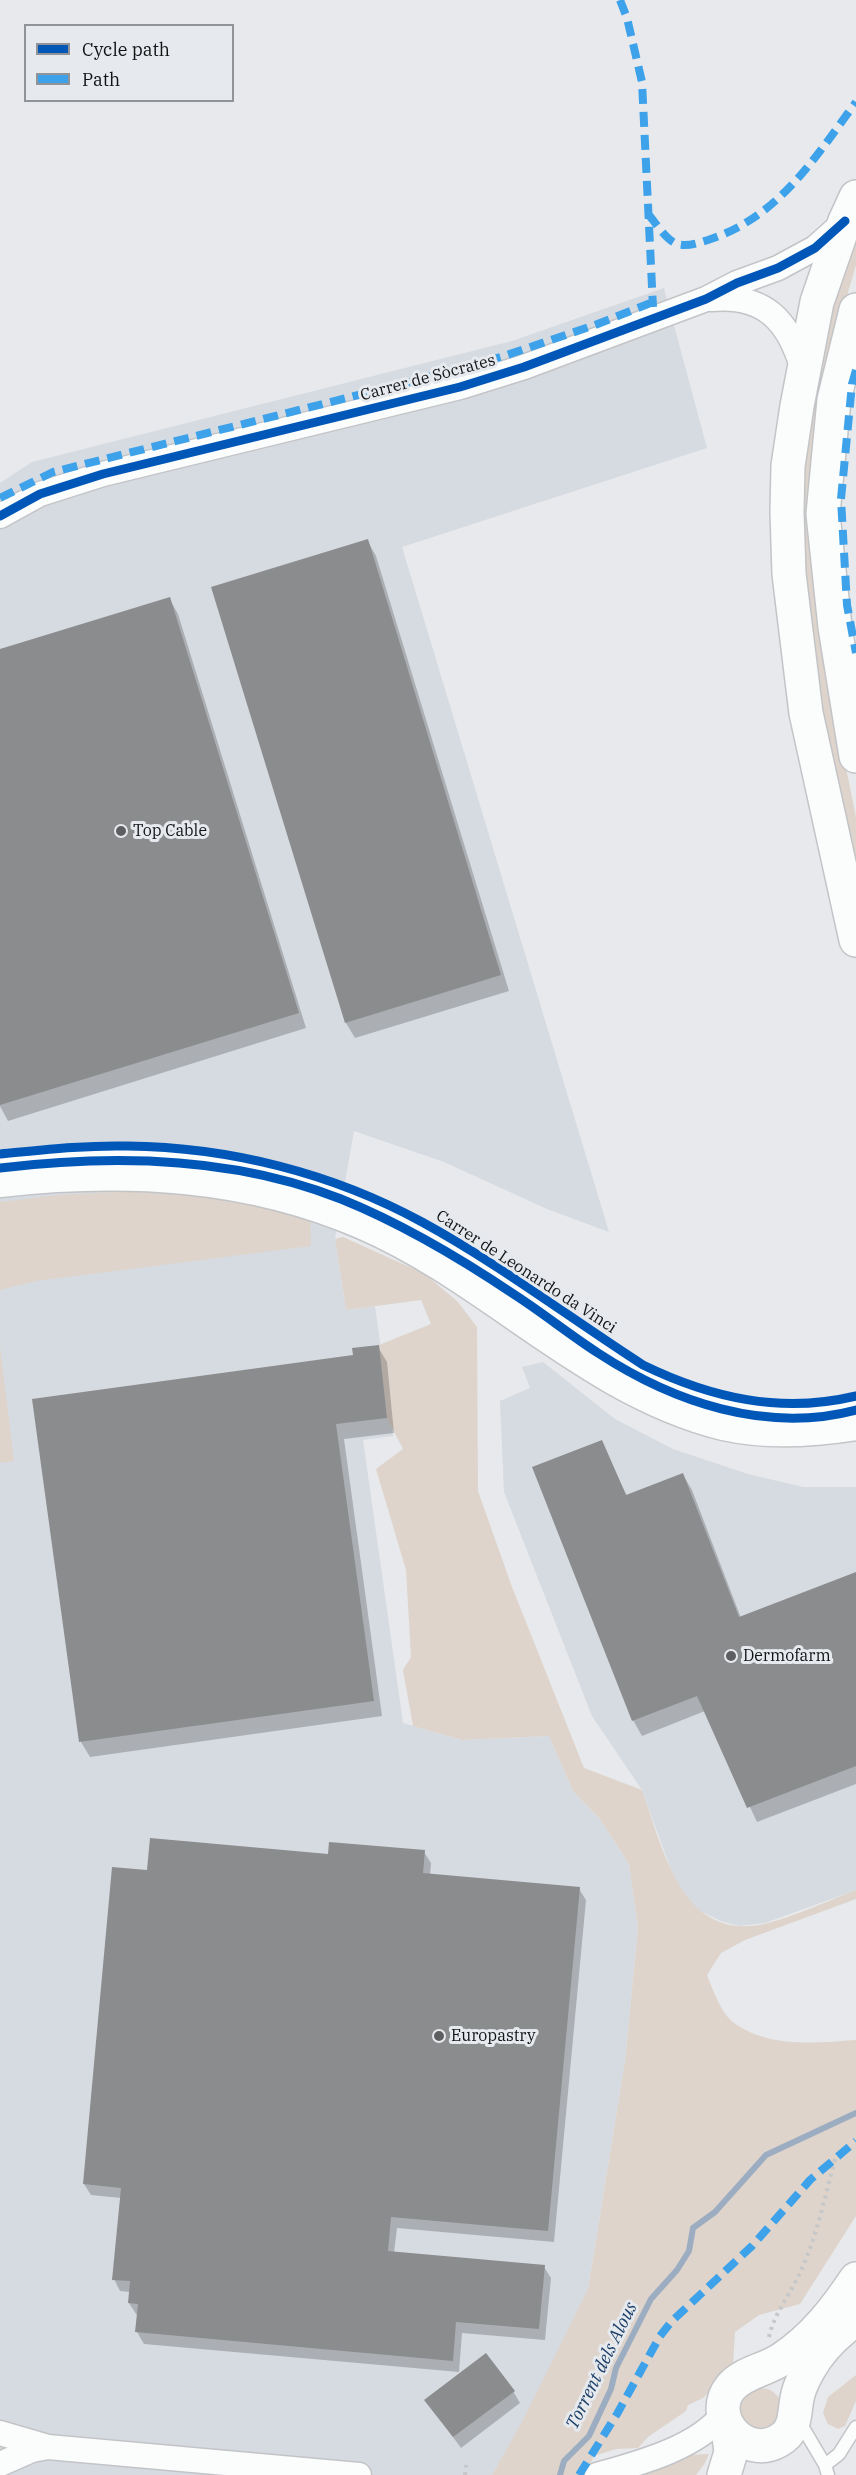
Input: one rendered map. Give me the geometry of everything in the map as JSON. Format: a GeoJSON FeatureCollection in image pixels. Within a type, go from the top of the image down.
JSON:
{"type":"FeatureCollection","features":[{"type":"Feature","properties":{"kind":"street","name":"Carrer de Sòcrates"},"geometry":{"type":"LineString","coordinates":[[0,516],[40,494],[103,474],[460,387],[524,367],[705,299],[798,258],[832,235],[850,209]]}},
{"type":"Feature","properties":{"kind":"street"},"geometry":{"type":"LineString","coordinates":[[850,209],[818,302],[788,466],[787,512],[789,574],[806,713],[856,940]]}},
{"type":"Feature","properties":{"kind":"street","name":"Carrer de Sòcrates"},"geometry":{"type":"LineString","coordinates":[[705,299],[736,298],[763,307],[787,330],[796,347],[804,373]]}},
{"type":"Feature","properties":{"kind":"street"},"geometry":{"type":"LineString","coordinates":[[856,310],[834,400],[823,514],[835,627],[856,756]]}},
{"type":"Feature","properties":{"kind":"street","name":"Carrer de Leonardo da Vinci"},"geometry":{"type":"LineString","coordinates":[[0,1168],[77,1161],[150,1160],[224,1167],[283,1181],[339,1198],[394,1222],[432,1242],[516,1295],[598,1353],[646,1382],[680,1397],[719,1409],[762,1417],[804,1418],[856,1410]]}},
{"type":"Feature","properties":{"kind":"street"},"geometry":{"type":"LineString","coordinates":[[0,1185],[72,1178],[156,1178],[220,1185],[304,1204],[363,1227],[420,1256],[593,1371],[646,1401],[683,1416],[725,1428],[761,1433],[794,1435],[856,1428]]}},
{"type":"Feature","properties":{"kind":"street"},"geometry":{"type":"LineString","coordinates":[[743,2434],[724,2401],[729,2390],[737,2380],[782,2359],[814,2332],[833,2313],[856,2279]]}},
{"type":"Feature","properties":{"kind":"street"},"geometry":{"type":"LineString","coordinates":[[597,2475],[637,2464],[679,2446],[708,2430],[786,2435],[793,2426],[799,2393],[810,2367],[835,2336],[856,2319]]}},
{"type":"Feature","properties":{"kind":"street"},"geometry":{"type":"LineString","coordinates":[[0,2433],[48,2447],[182,2468],[360,2475]]}},
{"type":"Feature","properties":{"kind":"street"},"geometry":{"type":"LineString","coordinates":[[725,2475],[743,2434]]}},
{"type":"Feature","properties":{"kind":"street"},"geometry":{"type":"LineString","coordinates":[[0,2464],[32,2450],[48,2447]]}},
{"type":"Feature","properties":{"kind":"lane"},"geometry":{"type":"LineString","coordinates":[[796,2415],[826,2470],[856,2427]]}},
{"type":"Feature","properties":{"kind":"lane"},"geometry":{"type":"LineString","coordinates":[[743,2434],[816,2453]]}},
{"type":"Feature","properties":{"kind":"path"},"geometry":{"type":"LineString","coordinates":[[768,2344],[772,2322],[799,2276],[808,2253],[820,2219],[836,2156]]}},
{"type":"Feature","properties":{"kind":"path"},"geometry":{"type":"LineString","coordinates":[[465,2475],[466,2465]]}},
{"type":"Feature","properties":{"kind":"shaded area"},"geometry":{"type":"Polygon","coordinates":[[[856,225],[856,265],[834,340],[825,665],[856,817],[856,890],[822,729],[799,565],[805,425],[822,330],[856,225]]]}},
{"type":"Feature","properties":{"kind":"shaded area"},"geometry":{"type":"Polygon","coordinates":[[[664,288],[707,448],[402,547],[609,1232],[547,1209],[444,1162],[354,1131],[335,1239],[346,1310],[375,1306],[393,1436],[363,1440],[403,1723],[462,1740],[549,1736],[573,1791],[600,1819],[629,1864],[638,1928],[625,2061],[588,2289],[562,2360],[492,2475],[0,2475],[0,483],[32,462],[512,341],[664,288]]]}},
{"type":"Feature","properties":{"kind":"shaded area"},"geometry":{"type":"Polygon","coordinates":[[[134,1191],[310,1210],[311,1246],[36,1281],[0,1290],[0,1202],[57,1195],[134,1191]]]}},
{"type":"Feature","properties":{"kind":"shaded area"},"geometry":{"type":"Polygon","coordinates":[[[343,1237],[425,1274],[458,1302],[477,1327],[478,1491],[512,1587],[584,1768],[642,1790],[668,1863],[680,1885],[694,1905],[713,1919],[736,1926],[764,1924],[799,1913],[856,1890],[856,1899],[745,1940],[721,1953],[707,1975],[729,2019],[748,2031],[762,2037],[793,2042],[856,2040],[856,2216],[800,2304],[759,2315],[735,2332],[733,2365],[703,2398],[688,2405],[686,2411],[648,2437],[638,2448],[616,2449],[594,2456],[585,2475],[492,2475],[523,2420],[588,2289],[625,2061],[638,1928],[629,1864],[600,1819],[573,1791],[549,1736],[462,1740],[413,1726],[403,1670],[411,1657],[406,1570],[376,1469],[403,1449],[387,1418],[379,1345],[431,1324],[421,1300],[346,1310],[335,1239],[343,1237]]]}},
{"type":"Feature","properties":{"kind":"shaded area"},"geometry":{"type":"Polygon","coordinates":[[[0,1346],[14,1461],[0,1463],[0,1346]]]}},
{"type":"Feature","properties":{"kind":"shaded area"},"geometry":{"type":"Polygon","coordinates":[[[543,1362],[615,1419],[673,1449],[748,1474],[803,1487],[856,1487],[856,1890],[765,1923],[739,1926],[700,1911],[685,1896],[673,1875],[642,1790],[592,1716],[504,1492],[500,1401],[530,1388],[522,1367],[543,1362]]]}},
{"type":"Feature","properties":{"kind":"shaded area"},"geometry":{"type":"Polygon","coordinates":[[[856,2375],[856,2401],[845,2426],[838,2429],[828,2424],[823,2413],[828,2397],[856,2375]]]}},
{"type":"Feature","properties":{"kind":"shaded area"},"geometry":{"type":"Polygon","coordinates":[[[761,2388],[776,2394],[782,2409],[776,2424],[761,2430],[746,2424],[740,2409],[746,2394],[761,2388]]]}},
{"type":"Feature","properties":{"kind":"shaded area"},"geometry":{"type":"Polygon","coordinates":[[[709,2454],[696,2475],[644,2475],[686,2455],[709,2454]]]}},
{"type":"Feature","properties":{"kind":"building"},"geometry":{"type":"Polygon","coordinates":[[[368,539],[501,975],[345,1023],[211,587],[368,539]]]}},
{"type":"Feature","properties":{"kind":"building","name":"Top Cable"},"geometry":{"type":"Polygon","coordinates":[[[170,597],[299,1013],[0,1105],[0,649],[170,597]]]}},
{"type":"Feature","properties":{"kind":"building"},"geometry":{"type":"Polygon","coordinates":[[[379,1345],[387,1418],[336,1424],[374,1701],[79,1742],[32,1399],[353,1355],[352,1348],[379,1345]]]}},
{"type":"Feature","properties":{"kind":"building","name":"Dermofarm"},"geometry":{"type":"Polygon","coordinates":[[[602,1440],[626,1495],[683,1473],[739,1617],[856,1572],[856,1766],[747,1808],[697,1696],[632,1721],[532,1467],[602,1440]]]}},
{"type":"Feature","properties":{"kind":"building","name":"Europastry"},"geometry":{"type":"Polygon","coordinates":[[[150,1838],[328,1854],[329,1842],[425,1850],[423,1873],[580,1887],[548,2231],[391,2217],[388,2251],[545,2265],[539,2329],[456,2322],[453,2361],[135,2332],[138,2304],[128,2303],[130,2281],[112,2280],[121,2188],[83,2184],[112,1867],[147,1870],[150,1838]]]}},
{"type":"Feature","properties":{"kind":"building"},"geometry":{"type":"Polygon","coordinates":[[[486,2353],[515,2391],[453,2437],[424,2400],[486,2353]]]}},
{"type":"Feature","properties":{"kind":"waterway","name":"Torrent dels Alous"},"geometry":{"type":"LineString","coordinates":[[560,2475],[564,2461],[589,2436],[611,2389],[616,2368],[651,2299],[677,2270],[689,2251],[693,2228],[715,2212],[766,2155],[856,2113]]}},
{"type":"Feature","properties":{"kind":"marked path"},"geometry":{"type":"LineString","coordinates":[[620,0],[627,18],[642,82],[653,307]]}},
{"type":"Feature","properties":{"kind":"marked path"},"geometry":{"type":"LineString","coordinates":[[648,214],[669,238],[681,245],[708,240],[733,230],[755,217],[793,184],[856,102]]}},
{"type":"Feature","properties":{"kind":"marked path"},"geometry":{"type":"LineString","coordinates":[[0,498],[53,472],[504,356],[595,325],[653,302]]}},
{"type":"Feature","properties":{"kind":"marked path"},"geometry":{"type":"LineString","coordinates":[[856,370],[852,384],[841,499],[847,605],[856,653]]}},
{"type":"Feature","properties":{"kind":"marked path"},"geometry":{"type":"LineString","coordinates":[[579,2475],[617,2414],[660,2336],[671,2322],[752,2246],[810,2180],[856,2141]]}},
{"type":"Feature","properties":{"kind":"cycle path"},"geometry":{"type":"LineString","coordinates":[[0,516],[40,494],[103,474],[460,387],[524,367],[706,299],[737,283],[778,268],[815,248],[845,221]]}},
{"type":"Feature","properties":{"kind":"cycle path"},"geometry":{"type":"LineString","coordinates":[[0,1154],[63,1148],[127,1146],[203,1151],[279,1166],[352,1190],[422,1222],[507,1273],[643,1365],[669,1377],[721,1394],[774,1403],[828,1401],[856,1396]]}},
{"type":"Feature","properties":{"kind":"cycle path"},"geometry":{"type":"LineString","coordinates":[[0,1168],[86,1161],[173,1162],[258,1174],[300,1185],[341,1199],[387,1219],[431,1242],[494,1281],[627,1371],[689,1399],[721,1409],[788,1418],[822,1416],[856,1410]]}},
{"type":"Feature","properties":{"kind":"place","name":"Top Cable"},"geometry":{"type":"Point","coordinates":[121,831]}},
{"type":"Feature","properties":{"kind":"place","name":"Dermofarm"},"geometry":{"type":"Point","coordinates":[731,1656]}},
{"type":"Feature","properties":{"kind":"place","name":"Europastry"},"geometry":{"type":"Point","coordinates":[439,2036]}}]}
